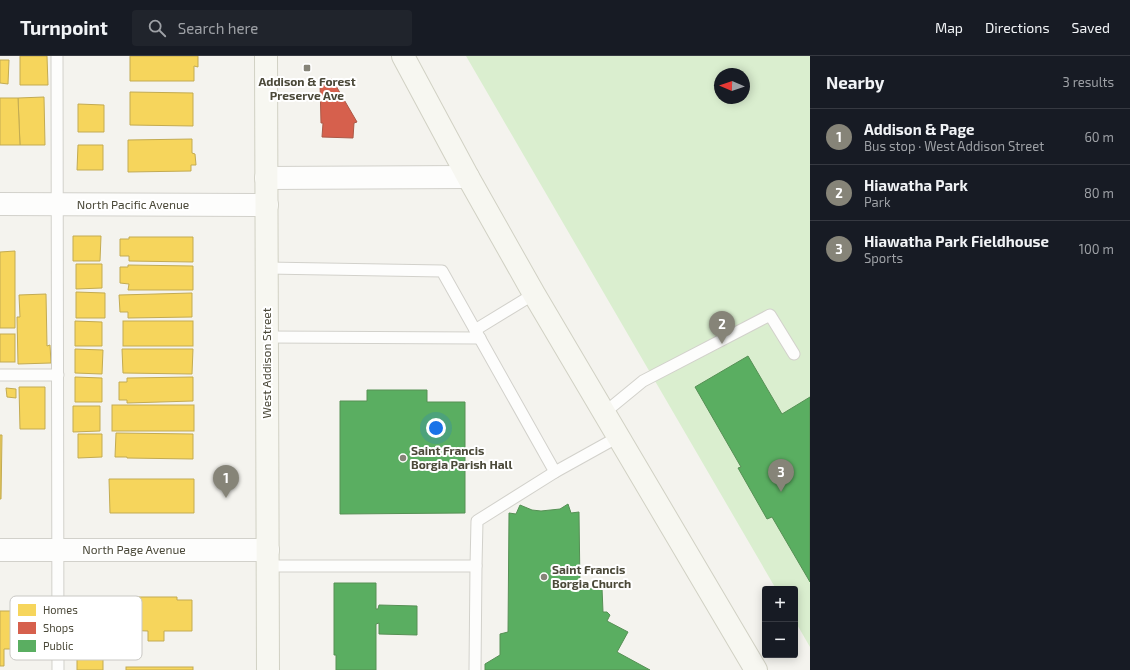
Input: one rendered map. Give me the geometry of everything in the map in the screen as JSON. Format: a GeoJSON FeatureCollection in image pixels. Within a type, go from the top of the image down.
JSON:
{"type":"FeatureCollection","features":[{"type":"Feature","properties":{"kind":"main road"},"geometry":{"type":"LineString","coordinates":[[403,56],[468,177],[534,294],[756,670]]}},
{"type":"Feature","properties":{"kind":"main road","name":"West Addison Street"},"geometry":{"type":"LineString","coordinates":[[268,60],[266,178],[268,670]]}},
{"type":"Feature","properties":{"kind":"street"},"geometry":{"type":"LineString","coordinates":[[266,178],[468,177]]}},
{"type":"Feature","properties":{"kind":"street","name":"North Pacific Avenue"},"geometry":{"type":"LineString","coordinates":[[0,204],[266,205]]}},
{"type":"Feature","properties":{"kind":"street","name":"North Page Avenue"},"geometry":{"type":"LineString","coordinates":[[0,550],[58,550],[268,558]]}},
{"type":"Feature","properties":{"kind":"lane"},"geometry":{"type":"LineString","coordinates":[[56,56],[58,596]]}},
{"type":"Feature","properties":{"kind":"lane"},"geometry":{"type":"LineString","coordinates":[[267,268],[442,271],[556,472]]}},
{"type":"Feature","properties":{"kind":"lane"},"geometry":{"type":"LineString","coordinates":[[267,338],[477,334],[534,294]]}},
{"type":"Feature","properties":{"kind":"lane"},"geometry":{"type":"LineString","coordinates":[[604,413],[642,381],[770,315],[794,354]]}},
{"type":"Feature","properties":{"kind":"lane"},"geometry":{"type":"LineString","coordinates":[[0,375],[58,375]]}},
{"type":"Feature","properties":{"kind":"lane"},"geometry":{"type":"LineString","coordinates":[[475,670],[477,521],[556,472],[618,437]]}},
{"type":"Feature","properties":{"kind":"lane"},"geometry":{"type":"LineString","coordinates":[[268,558],[476,566]]}},
{"type":"Feature","properties":{"kind":"green space"},"geometry":{"type":"Polygon","coordinates":[[[466,56],[810,56],[810,647],[798,626],[798,586],[774,586],[466,56]]]}},
{"type":"Feature","properties":{"kind":"building: Homes"},"geometry":{"type":"Polygon","coordinates":[[[20,56],[47,56],[48,85],[20,85],[20,56]]]}},
{"type":"Feature","properties":{"kind":"building: Homes"},"geometry":{"type":"Polygon","coordinates":[[[130,56],[198,56],[198,67],[194,66],[194,81],[130,81],[130,56]]]}},
{"type":"Feature","properties":{"kind":"building: Homes"},"geometry":{"type":"Polygon","coordinates":[[[0,60],[9,60],[8,84],[0,83],[0,60]]]}},
{"type":"Feature","properties":{"kind":"building: Homes"},"geometry":{"type":"Polygon","coordinates":[[[130,92],[193,93],[193,126],[130,125],[130,92]]]}},
{"type":"Feature","properties":{"kind":"building: Homes"},"geometry":{"type":"Polygon","coordinates":[[[44,97],[45,145],[20,145],[18,98],[44,97]]]}},
{"type":"Feature","properties":{"kind":"building: Homes"},"geometry":{"type":"Polygon","coordinates":[[[0,98],[18,98],[20,145],[0,145],[0,98]]]}},
{"type":"Feature","properties":{"kind":"building: Homes"},"geometry":{"type":"Polygon","coordinates":[[[78,104],[104,105],[104,132],[78,132],[78,104]]]}},
{"type":"Feature","properties":{"kind":"building: Homes"},"geometry":{"type":"Polygon","coordinates":[[[192,139],[192,153],[195,154],[196,165],[191,165],[191,171],[128,172],[128,140],[192,139]]]}},
{"type":"Feature","properties":{"kind":"building: Homes"},"geometry":{"type":"Polygon","coordinates":[[[78,145],[103,145],[103,170],[77,170],[78,145]]]}},
{"type":"Feature","properties":{"kind":"building: Homes"},"geometry":{"type":"Polygon","coordinates":[[[73,236],[101,236],[100,261],[73,261],[73,236]]]}},
{"type":"Feature","properties":{"kind":"building: Homes"},"geometry":{"type":"Polygon","coordinates":[[[129,237],[193,237],[193,262],[129,261],[129,256],[120,256],[120,239],[129,239],[129,237]]]}},
{"type":"Feature","properties":{"kind":"building: Homes"},"geometry":{"type":"Polygon","coordinates":[[[15,251],[15,328],[0,328],[0,252],[15,251]]]}},
{"type":"Feature","properties":{"kind":"building: Homes"},"geometry":{"type":"Polygon","coordinates":[[[76,264],[102,264],[102,288],[76,289],[76,264]]]}},
{"type":"Feature","properties":{"kind":"building: Homes"},"geometry":{"type":"Polygon","coordinates":[[[128,265],[193,266],[193,290],[128,290],[129,284],[120,283],[120,267],[128,267],[128,265]]]}},
{"type":"Feature","properties":{"kind":"building: Homes"},"geometry":{"type":"Polygon","coordinates":[[[76,292],[105,293],[105,318],[76,318],[76,292]]]}},
{"type":"Feature","properties":{"kind":"building: Homes"},"geometry":{"type":"Polygon","coordinates":[[[192,293],[192,317],[128,318],[128,312],[120,312],[119,295],[192,293]]]}},
{"type":"Feature","properties":{"kind":"building: Homes"},"geometry":{"type":"Polygon","coordinates":[[[46,294],[47,346],[50,345],[51,363],[18,364],[17,317],[20,317],[19,295],[46,294]]]}},
{"type":"Feature","properties":{"kind":"building: Homes"},"geometry":{"type":"Polygon","coordinates":[[[75,321],[102,322],[102,346],[75,346],[75,321]]]}},
{"type":"Feature","properties":{"kind":"building: Homes"},"geometry":{"type":"Polygon","coordinates":[[[123,321],[193,321],[193,346],[123,346],[123,321]]]}},
{"type":"Feature","properties":{"kind":"building: Homes"},"geometry":{"type":"Polygon","coordinates":[[[0,334],[15,334],[15,362],[0,362],[0,334]]]}},
{"type":"Feature","properties":{"kind":"building: Homes"},"geometry":{"type":"Polygon","coordinates":[[[75,349],[103,350],[102,374],[75,373],[75,349]]]}},
{"type":"Feature","properties":{"kind":"building: Homes"},"geometry":{"type":"Polygon","coordinates":[[[122,349],[193,349],[192,374],[123,373],[122,349]]]}},
{"type":"Feature","properties":{"kind":"building: Homes"},"geometry":{"type":"Polygon","coordinates":[[[75,377],[102,378],[102,402],[75,402],[75,377]]]}},
{"type":"Feature","properties":{"kind":"building: Homes"},"geometry":{"type":"Polygon","coordinates":[[[193,377],[193,401],[127,403],[127,400],[119,400],[119,382],[127,382],[127,378],[193,377]]]}},
{"type":"Feature","properties":{"kind":"building: Homes"},"geometry":{"type":"Polygon","coordinates":[[[19,387],[45,387],[45,429],[20,429],[19,387]]]}},
{"type":"Feature","properties":{"kind":"building: Homes"},"geometry":{"type":"Polygon","coordinates":[[[6,388],[16,389],[16,398],[7,397],[6,388]]]}},
{"type":"Feature","properties":{"kind":"building: Homes"},"geometry":{"type":"Polygon","coordinates":[[[112,405],[194,405],[194,431],[112,431],[112,405]]]}},
{"type":"Feature","properties":{"kind":"building: Homes"},"geometry":{"type":"Polygon","coordinates":[[[73,406],[100,406],[100,431],[73,432],[73,406]]]}},
{"type":"Feature","properties":{"kind":"building: Homes"},"geometry":{"type":"Polygon","coordinates":[[[116,433],[193,434],[193,459],[115,457],[116,433]]]}},
{"type":"Feature","properties":{"kind":"building: Homes"},"geometry":{"type":"Polygon","coordinates":[[[78,434],[102,434],[102,457],[78,458],[78,434]]]}},
{"type":"Feature","properties":{"kind":"building: Homes"},"geometry":{"type":"Polygon","coordinates":[[[0,435],[2,435],[1,499],[0,499],[0,435]]]}},
{"type":"Feature","properties":{"kind":"building: Homes"},"geometry":{"type":"Polygon","coordinates":[[[109,479],[194,479],[194,513],[110,513],[109,479]]]}},
{"type":"Feature","properties":{"kind":"building: Homes"},"geometry":{"type":"Polygon","coordinates":[[[142,597],[177,597],[177,600],[192,600],[192,631],[164,631],[164,641],[148,641],[148,631],[142,631],[142,597]]]}},
{"type":"Feature","properties":{"kind":"building: Homes"},"geometry":{"type":"Polygon","coordinates":[[[0,611],[10,611],[10,649],[4,649],[4,666],[0,666],[0,611]]]}},
{"type":"Feature","properties":{"kind":"building: Homes"},"geometry":{"type":"Polygon","coordinates":[[[77,660],[103,660],[103,670],[77,670],[77,660]]]}},
{"type":"Feature","properties":{"kind":"building: Homes"},"geometry":{"type":"Polygon","coordinates":[[[126,667],[193,667],[193,670],[126,670],[126,667]]]}},
{"type":"Feature","properties":{"kind":"building: Shops"},"geometry":{"type":"Polygon","coordinates":[[[332,79],[357,122],[354,123],[353,138],[322,137],[323,123],[321,123],[320,83],[332,79]]]}},
{"type":"Feature","properties":{"kind":"building: Public"},"geometry":{"type":"Polygon","coordinates":[[[748,356],[782,414],[810,397],[810,582],[772,517],[767,519],[738,468],[741,467],[695,387],[748,356]]]}},
{"type":"Feature","properties":{"kind":"building: Public","name":"Saint Francis Borgia Parish Hall"},"geometry":{"type":"Polygon","coordinates":[[[367,390],[427,390],[427,402],[465,402],[465,513],[340,514],[340,401],[367,401],[367,390]]]}},
{"type":"Feature","properties":{"kind":"building: Public","name":"Saint Francis Borgia Church"},"geometry":{"type":"Polygon","coordinates":[[[568,504],[571,513],[579,512],[580,589],[602,588],[603,612],[607,612],[610,615],[607,621],[628,632],[617,652],[650,670],[485,670],[485,664],[500,655],[500,634],[508,632],[509,513],[516,514],[520,505],[532,510],[541,511],[560,509],[568,504]]]}},
{"type":"Feature","properties":{"kind":"building: Public"},"geometry":{"type":"Polygon","coordinates":[[[334,583],[376,583],[376,609],[378,609],[379,605],[417,606],[417,635],[379,634],[379,623],[376,624],[376,670],[336,670],[336,655],[334,655],[334,583]]]}},
{"type":"Feature","properties":{"kind":"place","name":"Addison & Forest Preserve Ave"},"geometry":{"type":"Point","coordinates":[307,68]}},
{"type":"Feature","properties":{"kind":"place","name":"Hiawatha Park"},"geometry":{"type":"Point","coordinates":[722,344]}},
{"type":"Feature","properties":{"kind":"place","name":"Saint Francis Borgia Parish Hall"},"geometry":{"type":"Point","coordinates":[403,458]}},
{"type":"Feature","properties":{"kind":"place","name":"Hiawatha Park Fieldhouse"},"geometry":{"type":"Point","coordinates":[781,492]}},
{"type":"Feature","properties":{"kind":"place","name":"Addison & Page"},"geometry":{"type":"Point","coordinates":[226,498]}},
{"type":"Feature","properties":{"kind":"place","name":"Saint Francis Borgia Church"},"geometry":{"type":"Point","coordinates":[544,577]}}]}
